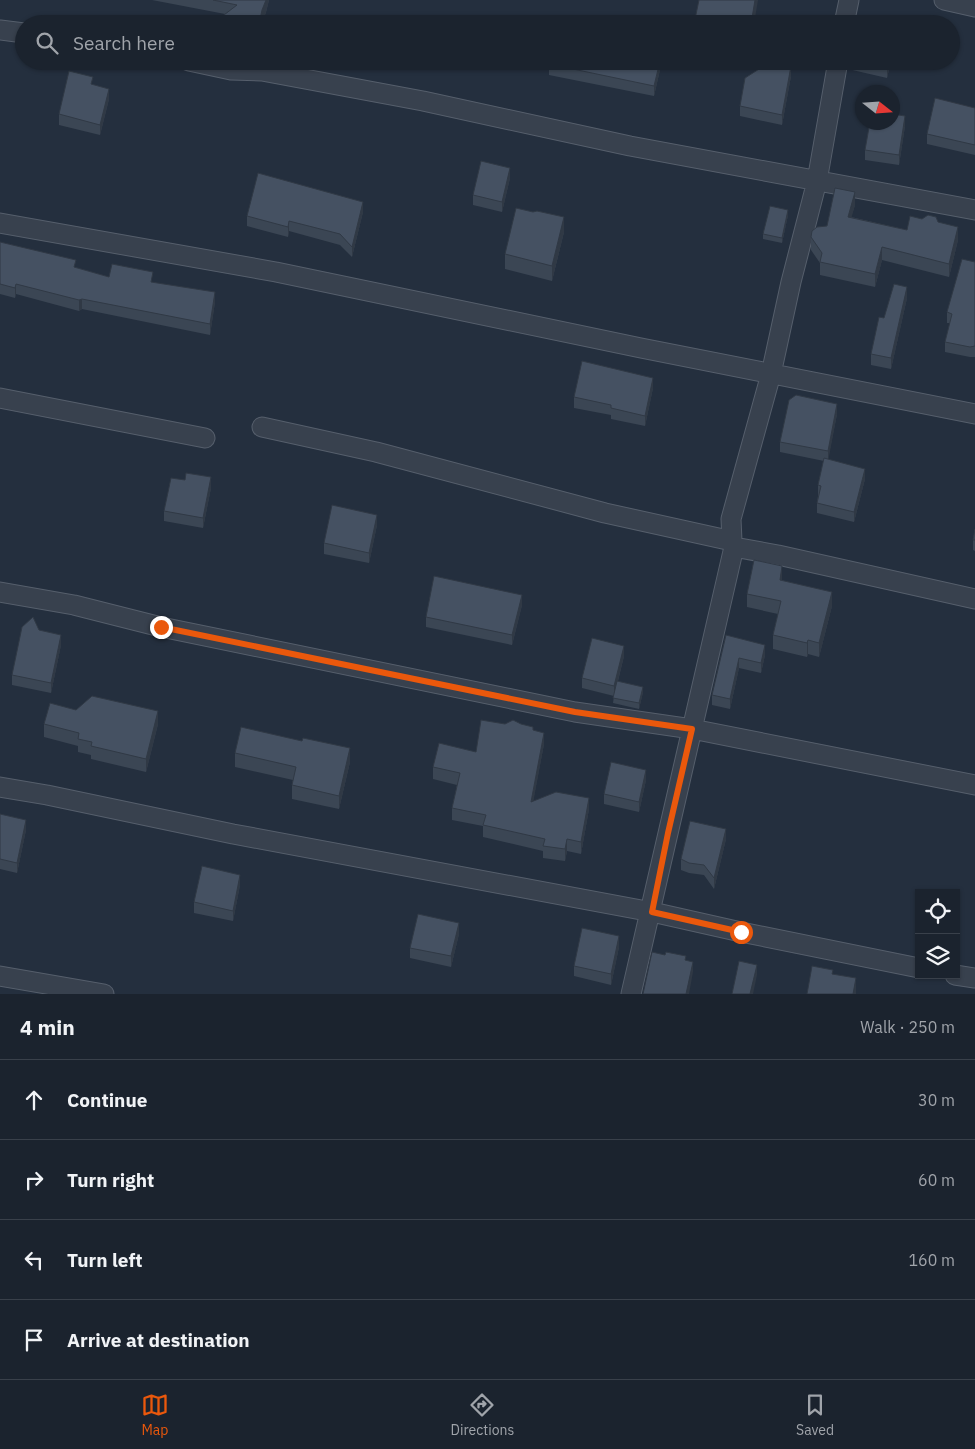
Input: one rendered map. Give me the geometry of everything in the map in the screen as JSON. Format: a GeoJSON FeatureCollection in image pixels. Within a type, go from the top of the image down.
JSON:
{"type":"FeatureCollection","features":[{"type":"Feature","properties":{"kind":"street"},"geometry":{"type":"LineString","coordinates":[[846,15],[848,0]]}},
{"type":"Feature","properties":{"kind":"street"},"geometry":{"type":"LineString","coordinates":[[944,0],[975,7]]}},
{"type":"Feature","properties":{"kind":"street"},"geometry":{"type":"LineString","coordinates":[[0,30],[15,32]]}},
{"type":"Feature","properties":{"kind":"street"},"geometry":{"type":"LineString","coordinates":[[232,70],[262,70],[413,99],[630,146],[975,210]]}},
{"type":"Feature","properties":{"kind":"street"},"geometry":{"type":"LineString","coordinates":[[632,994],[652,912],[733,544],[731,519],[771,374],[791,282],[817,182],[836,70]]}},
{"type":"Feature","properties":{"kind":"street"},"geometry":{"type":"LineString","coordinates":[[0,223],[276,272],[975,414]]}},
{"type":"Feature","properties":{"kind":"street"},"geometry":{"type":"LineString","coordinates":[[0,398],[204,438]]}},
{"type":"Feature","properties":{"kind":"street"},"geometry":{"type":"LineString","coordinates":[[262,427],[367,450],[604,513],[778,555],[975,599]]}},
{"type":"Feature","properties":{"kind":"street"},"geometry":{"type":"LineString","coordinates":[[0,592],[565,710],[692,729],[975,785]]}},
{"type":"Feature","properties":{"kind":"street"},"geometry":{"type":"LineString","coordinates":[[0,787],[47,794],[233,834],[652,912],[915,967]]}},
{"type":"Feature","properties":{"kind":"street"},"geometry":{"type":"LineString","coordinates":[[0,976],[104,994]]}},
{"type":"Feature","properties":{"kind":"street"},"geometry":{"type":"LineString","coordinates":[[960,976],[975,978]]}},
{"type":"Feature","properties":{"kind":"building"},"geometry":{"type":"Polygon","coordinates":[[[213,0],[266,0],[261,15],[224,15],[237,5],[213,0]]]}},
{"type":"Feature","properties":{"kind":"building"},"geometry":{"type":"Polygon","coordinates":[[[699,0],[755,0],[752,15],[696,15],[699,0]]]}},
{"type":"Feature","properties":{"kind":"building"},"geometry":{"type":"Polygon","coordinates":[[[578,70],[658,70],[654,86],[578,70]]]}},
{"type":"Feature","properties":{"kind":"building"},"geometry":{"type":"Polygon","coordinates":[[[758,70],[790,70],[782,115],[740,106],[745,78],[758,70]]]}},
{"type":"Feature","properties":{"kind":"building"},"geometry":{"type":"Polygon","coordinates":[[[69,71],[93,77],[91,84],[109,89],[100,125],[59,114],[69,71]]]}},
{"type":"Feature","properties":{"kind":"building"},"geometry":{"type":"Polygon","coordinates":[[[935,98],[975,108],[975,145],[927,134],[935,98]]]}},
{"type":"Feature","properties":{"kind":"building"},"geometry":{"type":"Polygon","coordinates":[[[900,115],[905,116],[899,155],[865,150],[869,130],[900,130],[900,115]]]}},
{"type":"Feature","properties":{"kind":"building"},"geometry":{"type":"Polygon","coordinates":[[[481,161],[510,168],[502,202],[473,195],[481,161]]]}},
{"type":"Feature","properties":{"kind":"building"},"geometry":{"type":"Polygon","coordinates":[[[258,173],[363,202],[352,247],[340,234],[289,221],[288,227],[247,216],[258,173]]]}},
{"type":"Feature","properties":{"kind":"building"},"geometry":{"type":"Polygon","coordinates":[[[835,188],[855,192],[848,217],[907,230],[910,216],[922,219],[928,215],[936,217],[938,222],[958,227],[949,264],[882,247],[875,274],[820,262],[822,253],[811,237],[812,231],[817,227],[827,226],[835,188]]]}},
{"type":"Feature","properties":{"kind":"building"},"geometry":{"type":"Polygon","coordinates":[[[770,206],[788,210],[782,238],[763,234],[770,206]]]}},
{"type":"Feature","properties":{"kind":"building"},"geometry":{"type":"Polygon","coordinates":[[[516,208],[564,217],[552,266],[505,254],[516,208]]]}},
{"type":"Feature","properties":{"kind":"building"},"geometry":{"type":"Polygon","coordinates":[[[0,242],[76,260],[74,267],[109,277],[112,264],[153,272],[151,282],[215,292],[210,324],[82,299],[79,300],[16,284],[15,288],[0,284],[0,242]]]}},
{"type":"Feature","properties":{"kind":"building"},"geometry":{"type":"Polygon","coordinates":[[[962,259],[975,262],[975,346],[970,347],[945,342],[952,314],[947,312],[962,259]]]}},
{"type":"Feature","properties":{"kind":"building"},"geometry":{"type":"Polygon","coordinates":[[[894,284],[907,287],[891,358],[871,354],[879,317],[884,318],[894,284]]]}},
{"type":"Feature","properties":{"kind":"building"},"geometry":{"type":"Polygon","coordinates":[[[582,361],[653,378],[645,416],[611,408],[611,405],[574,397],[582,361]]]}},
{"type":"Feature","properties":{"kind":"building"},"geometry":{"type":"Polygon","coordinates":[[[796,395],[837,404],[828,451],[780,442],[789,400],[796,395]]]}},
{"type":"Feature","properties":{"kind":"building"},"geometry":{"type":"Polygon","coordinates":[[[824,458],[865,469],[854,512],[817,503],[821,486],[818,485],[824,458]]]}},
{"type":"Feature","properties":{"kind":"building"},"geometry":{"type":"Polygon","coordinates":[[[186,473],[211,477],[203,518],[164,511],[171,478],[185,480],[186,473]]]}},
{"type":"Feature","properties":{"kind":"building"},"geometry":{"type":"Polygon","coordinates":[[[332,505],[377,515],[369,553],[324,543],[332,505]]]}},
{"type":"Feature","properties":{"kind":"building"},"geometry":{"type":"Polygon","coordinates":[[[754,560],[782,566],[780,580],[832,592],[819,643],[808,640],[807,643],[773,635],[781,601],[747,594],[754,560]]]}},
{"type":"Feature","properties":{"kind":"building"},"geometry":{"type":"Polygon","coordinates":[[[434,576],[522,595],[512,635],[426,617],[434,576]]]}},
{"type":"Feature","properties":{"kind":"building"},"geometry":{"type":"Polygon","coordinates":[[[33,617],[39,630],[61,635],[51,683],[12,675],[22,627],[33,617]]]}},
{"type":"Feature","properties":{"kind":"building"},"geometry":{"type":"Polygon","coordinates":[[[726,635],[765,645],[761,663],[739,658],[730,699],[712,695],[726,635]]]}},
{"type":"Feature","properties":{"kind":"building"},"geometry":{"type":"Polygon","coordinates":[[[592,638],[624,646],[614,686],[582,678],[592,638]]]}},
{"type":"Feature","properties":{"kind":"building"},"geometry":{"type":"Polygon","coordinates":[[[617,681],[643,687],[639,703],[613,698],[617,681]]]}},
{"type":"Feature","properties":{"kind":"building"},"geometry":{"type":"Polygon","coordinates":[[[92,696],[158,711],[146,759],[91,746],[92,742],[78,739],[79,733],[44,724],[50,703],[76,710],[92,696]]]}},
{"type":"Feature","properties":{"kind":"building"},"geometry":{"type":"Polygon","coordinates":[[[481,720],[505,724],[513,720],[544,733],[531,802],[556,792],[589,798],[581,842],[567,839],[565,849],[543,846],[545,839],[483,825],[486,815],[452,808],[460,773],[433,767],[439,743],[476,752],[481,720]]]}},
{"type":"Feature","properties":{"kind":"building"},"geometry":{"type":"Polygon","coordinates":[[[241,727],[302,741],[303,738],[350,748],[339,796],[292,785],[296,767],[235,753],[241,727]]]}},
{"type":"Feature","properties":{"kind":"building"},"geometry":{"type":"Polygon","coordinates":[[[611,762],[646,770],[639,802],[604,794],[611,762]]]}},
{"type":"Feature","properties":{"kind":"building"},"geometry":{"type":"Polygon","coordinates":[[[0,814],[26,820],[17,863],[0,859],[0,814]]]}},
{"type":"Feature","properties":{"kind":"building"},"geometry":{"type":"Polygon","coordinates":[[[690,821],[726,829],[714,878],[704,865],[689,863],[681,859],[690,821]]]}},
{"type":"Feature","properties":{"kind":"building"},"geometry":{"type":"Polygon","coordinates":[[[202,866],[240,875],[233,911],[194,902],[202,866]]]}},
{"type":"Feature","properties":{"kind":"building"},"geometry":{"type":"Polygon","coordinates":[[[418,914],[459,923],[451,956],[410,948],[418,914]]]}},
{"type":"Feature","properties":{"kind":"building"},"geometry":{"type":"Polygon","coordinates":[[[582,928],[619,936],[611,974],[574,966],[582,928]]]}},
{"type":"Feature","properties":{"kind":"building"},"geometry":{"type":"Polygon","coordinates":[[[652,952],[665,955],[666,952],[686,956],[685,960],[693,962],[686,994],[643,994],[652,952]]]}},
{"type":"Feature","properties":{"kind":"building"},"geometry":{"type":"Polygon","coordinates":[[[739,961],[757,965],[750,994],[732,994],[739,961]]]}},
{"type":"Feature","properties":{"kind":"building"},"geometry":{"type":"Polygon","coordinates":[[[812,966],[833,970],[832,974],[856,978],[853,994],[807,994],[812,966]]]}},
{"type":"Feature","properties":{"kind":"route"},"geometry":{"type":"LineString","coordinates":[[161,627],[575,712],[692,729],[652,912],[741,932]]}}]}
